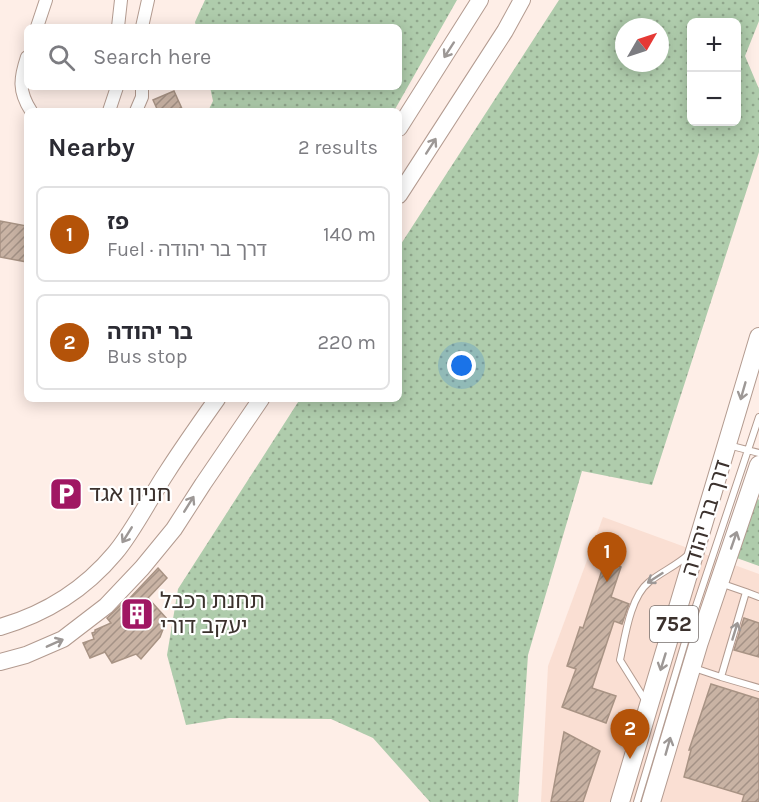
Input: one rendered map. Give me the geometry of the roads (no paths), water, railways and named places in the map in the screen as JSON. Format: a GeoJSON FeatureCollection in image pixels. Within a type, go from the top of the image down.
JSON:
{"type":"FeatureCollection","features":[{"type":"Feature","properties":{"kind":"main road"},"geometry":{"type":"LineString","coordinates":[[402,123],[480,0]]}},
{"type":"Feature","properties":{"kind":"main road"},"geometry":{"type":"LineString","coordinates":[[402,190],[505,32],[522,0]]}},
{"type":"Feature","properties":{"kind":"main road","name":"דרך בר יהודה"},"geometry":{"type":"LineString","coordinates":[[620,802],[759,337]]}},
{"type":"Feature","properties":{"kind":"main road"},"geometry":{"type":"LineString","coordinates":[[0,627],[54,606],[97,573],[116,552],[171,465],[215,402]]}},
{"type":"Feature","properties":{"kind":"main road"},"geometry":{"type":"LineString","coordinates":[[0,662],[26,655],[63,639],[106,606],[142,568],[174,529],[259,402]]}},
{"type":"Feature","properties":{"kind":"main road","name":"דרך בר יהודה"},"geometry":{"type":"LineString","coordinates":[[651,802],[691,667],[753,495],[753,457]]}},
{"type":"Feature","properties":{"kind":"street"},"geometry":{"type":"LineString","coordinates":[[38,24],[46,0]]}},
{"type":"Feature","properties":{"kind":"street"},"geometry":{"type":"LineString","coordinates":[[118,24],[121,0]]}},
{"type":"Feature","properties":{"kind":"street"},"geometry":{"type":"LineString","coordinates":[[143,24],[148,0]]}},
{"type":"Feature","properties":{"kind":"street"},"geometry":{"type":"LineString","coordinates":[[24,66],[20,77],[24,101],[29,108]]}},
{"type":"Feature","properties":{"kind":"street"},"geometry":{"type":"LineString","coordinates":[[110,108],[116,90]]}},
{"type":"Feature","properties":{"kind":"street"},"geometry":{"type":"LineString","coordinates":[[137,108],[142,90]]}},
{"type":"Feature","properties":{"kind":"lane"},"geometry":{"type":"LineString","coordinates":[[636,802],[694,612],[753,457],[759,417]]}},
{"type":"Feature","properties":{"kind":"lane"},"geometry":{"type":"LineString","coordinates":[[728,445],[753,457]]}},
{"type":"Feature","properties":{"kind":"lane"},"geometry":{"type":"LineString","coordinates":[[753,457],[759,453]]}},
{"type":"Feature","properties":{"kind":"lane"},"geometry":{"type":"LineString","coordinates":[[649,706],[620,660],[627,626],[634,605],[646,584],[675,566],[699,541]]}},
{"type":"Feature","properties":{"kind":"lane"},"geometry":{"type":"LineString","coordinates":[[720,583],[759,597]]}},
{"type":"Feature","properties":{"kind":"lane"},"geometry":{"type":"LineString","coordinates":[[721,677],[746,592]]}},
{"type":"Feature","properties":{"kind":"lane"},"geometry":{"type":"LineString","coordinates":[[691,667],[759,688]]}},
{"type":"Feature","properties":{"kind":"place","name":"חניון אגד"},"geometry":{"type":"Point","coordinates":[66,494]}},
{"type":"Feature","properties":{"kind":"place","name":"פז"},"geometry":{"type":"Point","coordinates":[607,582]}},
{"type":"Feature","properties":{"kind":"place","name":"תחנת רכבל יעקב דורי"},"geometry":{"type":"Point","coordinates":[137,614]}},
{"type":"Feature","properties":{"kind":"place","name":"בר יהודה"},"geometry":{"type":"Point","coordinates":[630,759]}}]}
